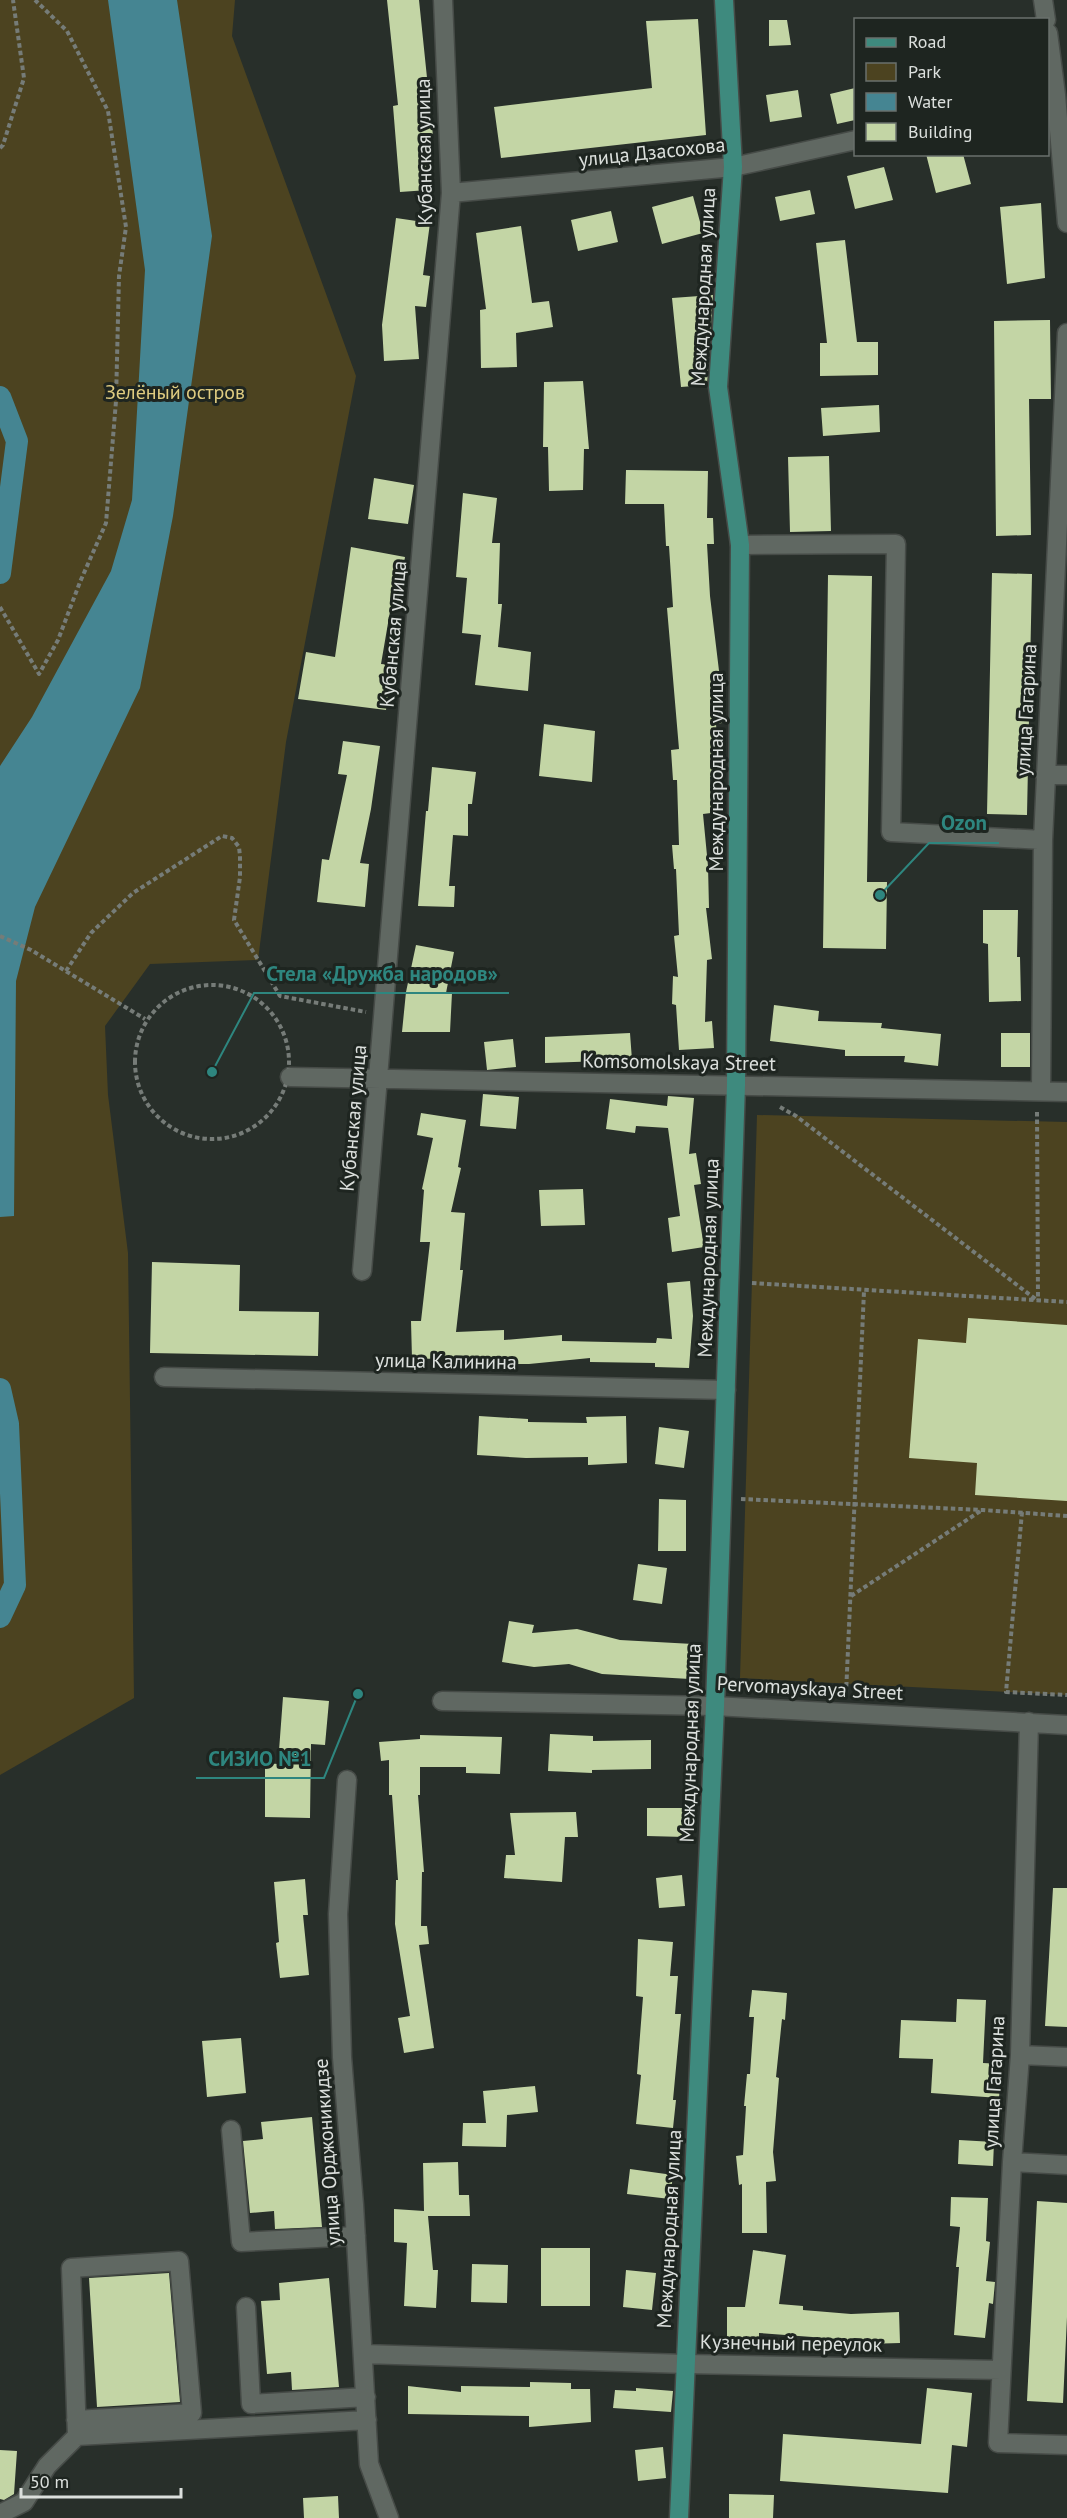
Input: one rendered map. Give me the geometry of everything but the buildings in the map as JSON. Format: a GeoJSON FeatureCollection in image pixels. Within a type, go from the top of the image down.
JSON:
{"type":"FeatureCollection","features":[{"type":"Feature","properties":{"kind":"main road","name":"Международная улица"},"geometry":{"type":"LineString","coordinates":[[679,2518],[715,1706],[736,1085],[740,545],[718,387],[732,167],[724,0]]}},
{"type":"Feature","properties":{"kind":"street","name":"Кубанская улица"},"geometry":{"type":"LineString","coordinates":[[362,1271],[451,193],[443,0]]}},
{"type":"Feature","properties":{"kind":"street"},"geometry":{"type":"LineString","coordinates":[[1043,0],[1046,18]]}},
{"type":"Feature","properties":{"kind":"street"},"geometry":{"type":"LineString","coordinates":[[1049,45],[1057,95],[1067,223]]}},
{"type":"Feature","properties":{"kind":"street","name":"улица Дзасохова"},"geometry":{"type":"LineString","coordinates":[[451,193],[732,167],[854,140]]}},
{"type":"Feature","properties":{"kind":"street","name":"улица Гагарина"},"geometry":{"type":"LineString","coordinates":[[1041,1090],[1042,840],[1067,333]]}},
{"type":"Feature","properties":{"kind":"street"},"geometry":{"type":"LineString","coordinates":[[740,545],[896,544],[891,832],[1042,840]]}},
{"type":"Feature","properties":{"kind":"street"},"geometry":{"type":"LineString","coordinates":[[1045,776],[1067,775]]}},
{"type":"Feature","properties":{"kind":"street","name":"Komsomolskaya Street"},"geometry":{"type":"LineString","coordinates":[[290,1077],[1067,1092]]}},
{"type":"Feature","properties":{"kind":"street","name":"улица Калинина"},"geometry":{"type":"LineString","coordinates":[[164,1377],[726,1390]]}},
{"type":"Feature","properties":{"kind":"street","name":"Pervomayskaya Street"},"geometry":{"type":"LineString","coordinates":[[442,1701],[715,1706],[1067,1725]]}},
{"type":"Feature","properties":{"kind":"street","name":"улица Гагарина"},"geometry":{"type":"LineString","coordinates":[[1029,1722],[1020,2055],[1012,2162],[998,2443],[1067,2445]]}},
{"type":"Feature","properties":{"kind":"street","name":"улица Орджоникидзе"},"geometry":{"type":"LineString","coordinates":[[347,1780],[338,1914],[342,2057],[356,2236],[369,2464],[389,2518]]}},
{"type":"Feature","properties":{"kind":"street"},"geometry":{"type":"LineString","coordinates":[[1020,2055],[1067,2057]]}},
{"type":"Feature","properties":{"kind":"street"},"geometry":{"type":"LineString","coordinates":[[231,2130],[241,2242],[356,2236]]}},
{"type":"Feature","properties":{"kind":"street"},"geometry":{"type":"LineString","coordinates":[[1012,2162],[1067,2165]]}},
{"type":"Feature","properties":{"kind":"street"},"geometry":{"type":"LineString","coordinates":[[0,2514],[24,2502],[47,2466],[76,2428],[71,2268],[180,2261],[192,2413],[76,2428]]}},
{"type":"Feature","properties":{"kind":"street"},"geometry":{"type":"LineString","coordinates":[[246,2307],[251,2404],[366,2397]]}},
{"type":"Feature","properties":{"kind":"street","name":"Кузнечный переулок"},"geometry":{"type":"LineString","coordinates":[[363,2354],[686,2364],[1001,2370]]}},
{"type":"Feature","properties":{"kind":"street"},"geometry":{"type":"LineString","coordinates":[[76,2428],[367,2420]]}},
{"type":"Feature","properties":{"kind":"path"},"geometry":{"type":"LineString","coordinates":[[0,148],[3,145],[24,78],[13,0]]}},
{"type":"Feature","properties":{"kind":"path"},"geometry":{"type":"LineString","coordinates":[[0,608],[39,674],[58,640],[106,523],[116,401],[119,276],[126,227],[108,111],[67,31],[35,0]]}},
{"type":"Feature","properties":{"kind":"path"},"geometry":{"type":"LineString","coordinates":[[66,971],[91,933],[133,893],[222,836],[232,838],[239,847],[240,877],[234,920],[280,996],[384,1015]]}},
{"type":"Feature","properties":{"kind":"path"},"geometry":{"type":"LineString","coordinates":[[0,936],[31,950],[145,1019]]}},
{"type":"Feature","properties":{"kind":"path"},"geometry":{"type":"LineString","coordinates":[[220,984],[260,999],[286,1034],[290,1077],[269,1118],[228,1140],[182,1137],[146,1108],[142,1097],[132,1064],[145,1019],[177,991],[209,985],[220,984]]}},
{"type":"Feature","properties":{"kind":"path"},"geometry":{"type":"LineString","coordinates":[[774,1104],[796,1116],[1038,1301]]}},
{"type":"Feature","properties":{"kind":"path"},"geometry":{"type":"LineString","coordinates":[[1037,1112],[1038,1301]]}},
{"type":"Feature","properties":{"kind":"path"},"geometry":{"type":"LineString","coordinates":[[752,1283],[1067,1302]]}},
{"type":"Feature","properties":{"kind":"path"},"geometry":{"type":"LineString","coordinates":[[845,1713],[864,1290]]}},
{"type":"Feature","properties":{"kind":"path"},"geometry":{"type":"LineString","coordinates":[[722,1498],[1067,1516]]}},
{"type":"Feature","properties":{"kind":"path"},"geometry":{"type":"LineString","coordinates":[[850,1597],[983,1510]]}},
{"type":"Feature","properties":{"kind":"path"},"geometry":{"type":"LineString","coordinates":[[1022,1512],[1006,1692],[1067,1695]]}},
{"type":"Feature","properties":{"kind":"green space","name":"Зелёный остров"},"geometry":{"type":"Polygon","coordinates":[[[0,0],[235,0],[232,36],[356,376],[286,742],[258,960],[150,964],[105,1026],[108,1095],[128,1253],[134,1698],[0,1775],[0,0]]]}},
{"type":"Feature","properties":{"kind":"green space"},"geometry":{"type":"Polygon","coordinates":[[[757,1115],[1067,1122],[1067,1695],[740,1678],[757,1115]]]}},
{"type":"Feature","properties":{"kind":"water"},"geometry":{"type":"Polygon","coordinates":[[[108,0],[177,0],[212,236],[173,516],[140,688],[35,907],[16,981],[14,1216],[0,1217],[0,766],[32,717],[111,571],[132,500],[145,270],[108,0]]]}},
{"type":"Feature","properties":{"kind":"waterway"},"geometry":{"type":"LineString","coordinates":[[0,397],[17,441],[0,573]]}},
{"type":"Feature","properties":{"kind":"waterway"},"geometry":{"type":"LineString","coordinates":[[0,1389],[8,1424],[15,1585],[0,1617]]}},
{"type":"Feature","properties":{"kind":"place","name":"Ozon"},"geometry":{"type":"Point","coordinates":[880,895]}},
{"type":"Feature","properties":{"kind":"place","name":"Стела «Дружба народов»"},"geometry":{"type":"Point","coordinates":[212,1072]}},
{"type":"Feature","properties":{"kind":"place","name":"СИЗИО №1"},"geometry":{"type":"Point","coordinates":[358,1694]}}]}
